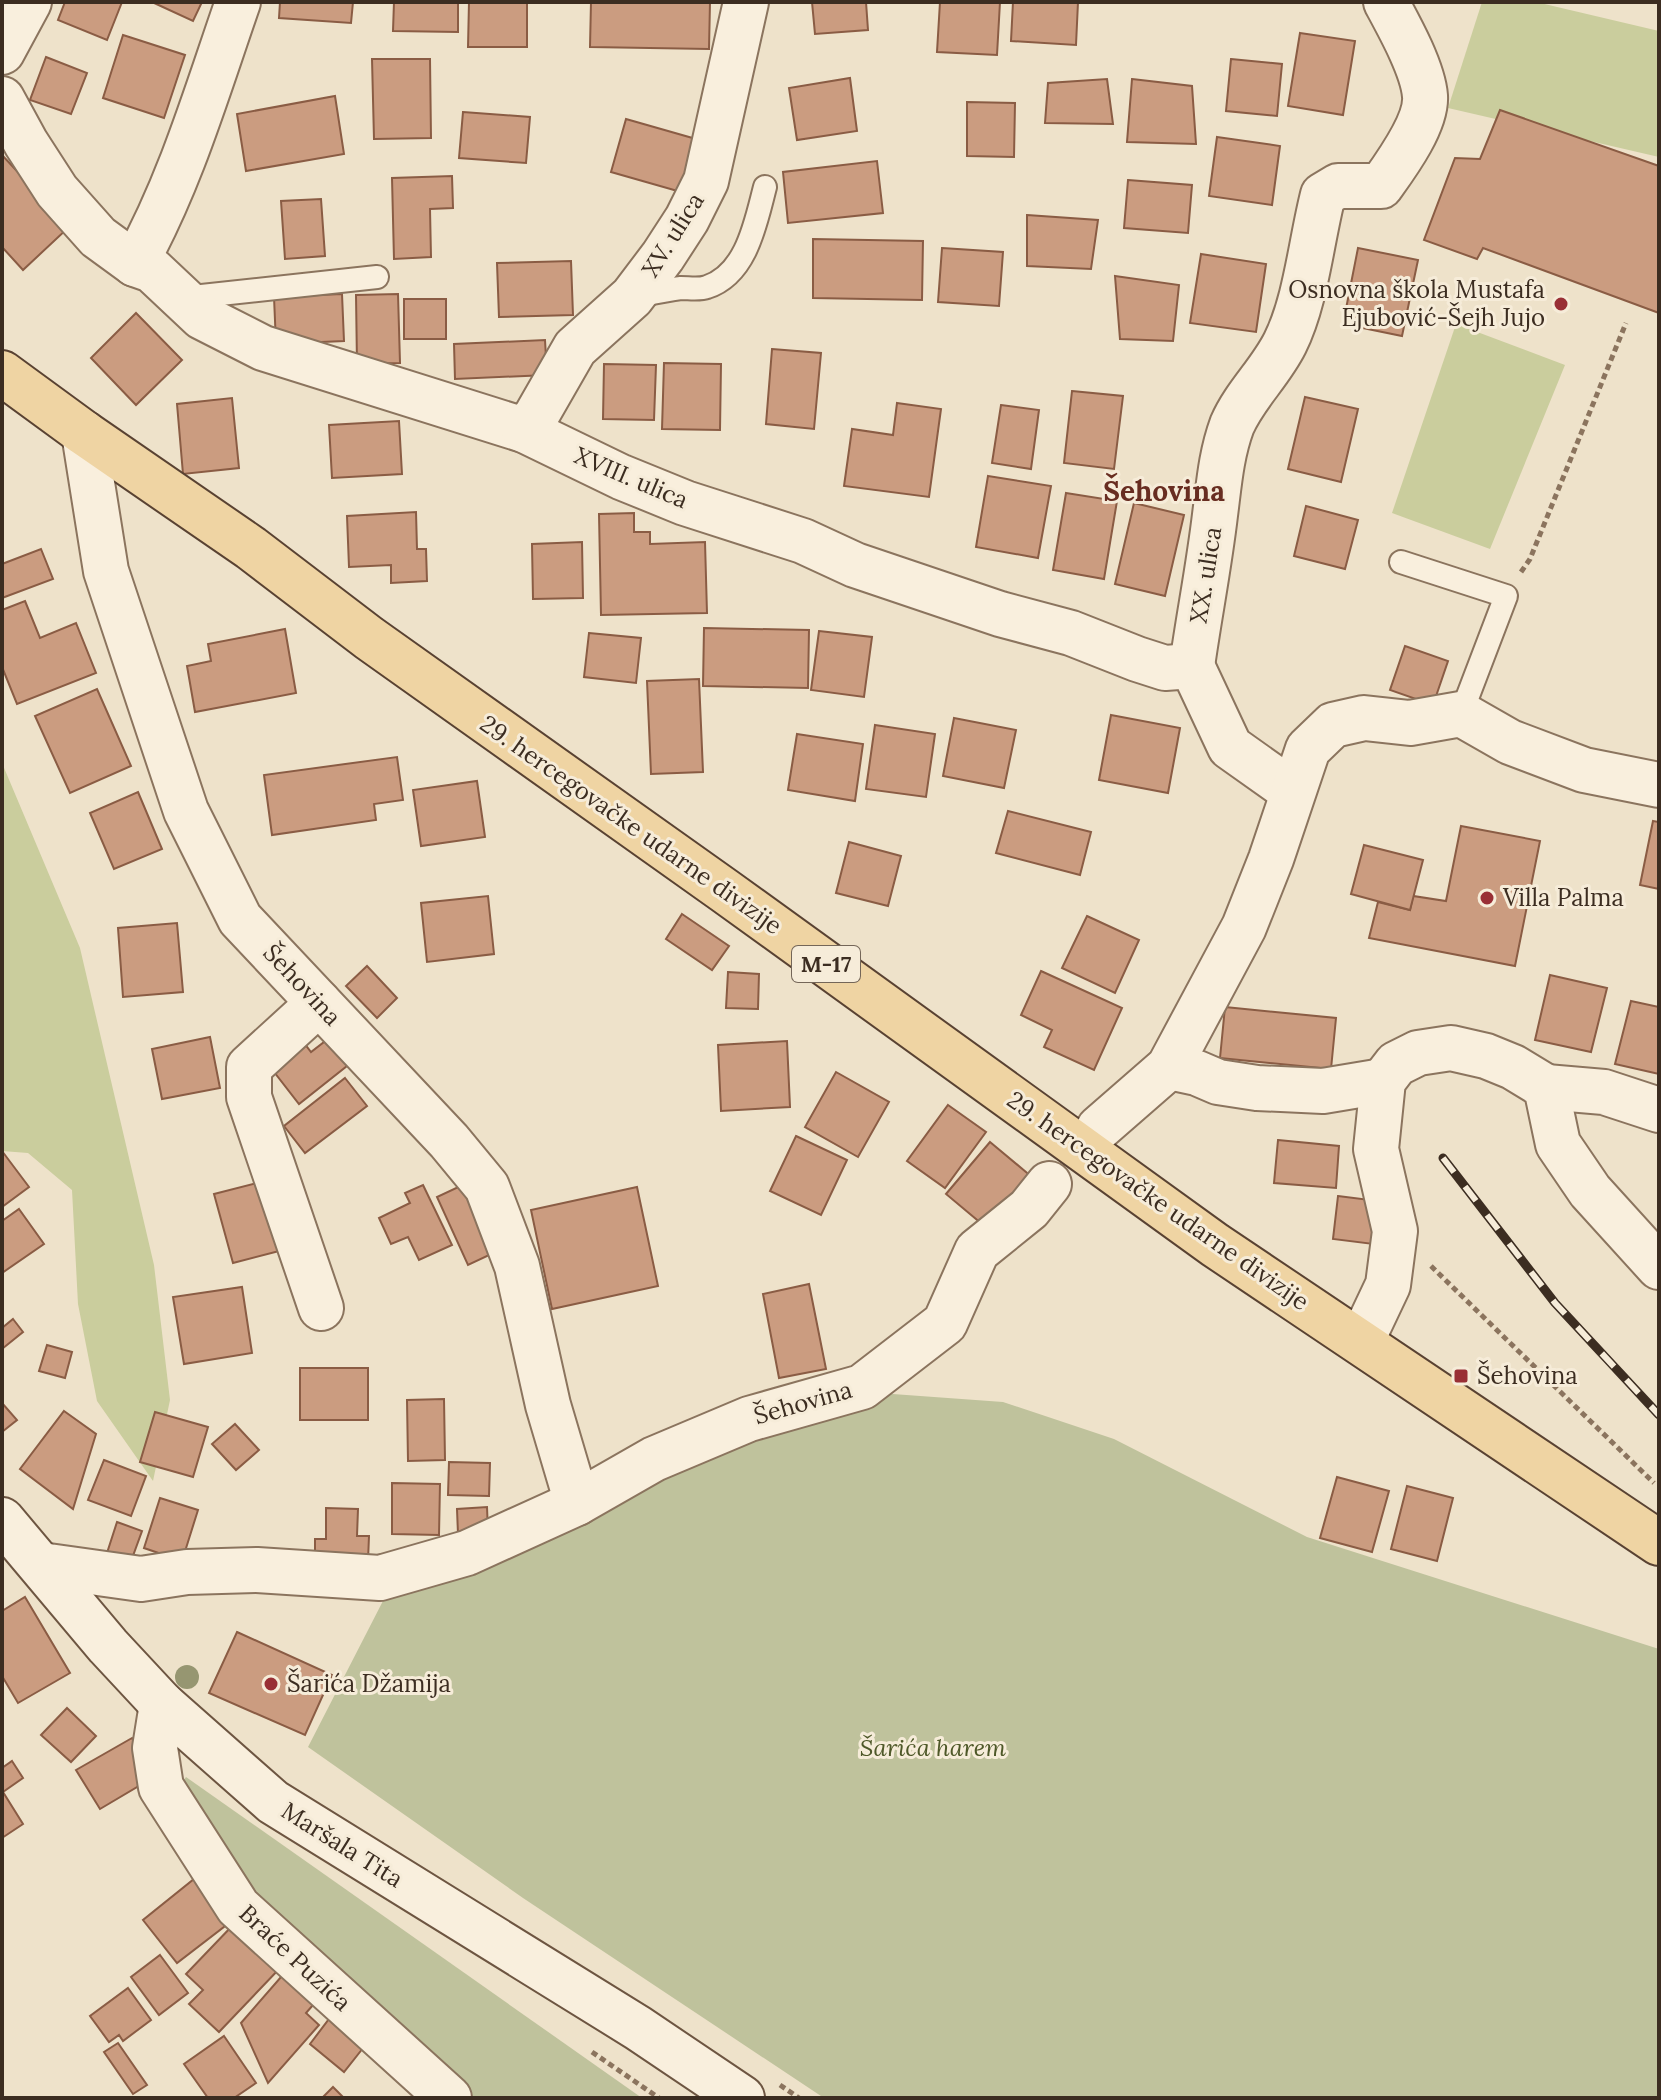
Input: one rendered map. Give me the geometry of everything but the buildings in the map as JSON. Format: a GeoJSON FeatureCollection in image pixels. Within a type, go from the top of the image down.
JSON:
{"type":"FeatureCollection","features":[{"type":"Feature","properties":{"kind":"main road","name":"29. hercegovačke udarne divizije"},"geometry":{"type":"LineString","coordinates":[[2,373],[251,548],[369,638],[1202,1236],[1659,1543]]}},
{"type":"Feature","properties":{"kind":"street"},"geometry":{"type":"LineString","coordinates":[[2,52],[29,2]]}},
{"type":"Feature","properties":{"kind":"street"},"geometry":{"type":"LineString","coordinates":[[135,264],[155,229],[184,162],[238,2]]}},
{"type":"Feature","properties":{"kind":"street","name":"XV. ulica"},"geometry":{"type":"LineString","coordinates":[[524,430],[536,416],[575,348],[632,297],[687,219],[706,181],[746,2]]}},
{"type":"Feature","properties":{"kind":"street","name":"XX. ulica"},"geometry":{"type":"LineString","coordinates":[[1192,666],[1216,514],[1219,474],[1232,426],[1248,396],[1270,370],[1286,341],[1297,311],[1323,195],[1338,186],[1381,186],[1402,157],[1420,119],[1425,97],[1410,47],[1386,2]]}},
{"type":"Feature","properties":{"kind":"street","name":"XVIII. ulica"},"geometry":{"type":"LineString","coordinates":[[2,99],[57,191],[98,237],[135,264],[152,270],[202,317],[263,348],[524,430],[621,477],[685,503],[803,541],[855,565],[1015,619],[1071,633],[1165,668],[1192,666]]}},
{"type":"Feature","properties":{"kind":"street","name":"Šehovina"},"geometry":{"type":"LineString","coordinates":[[84,433],[106,571],[186,811],[240,919],[449,1141],[487,1187],[517,1266],[548,1405],[577,1503]]}},
{"type":"Feature","properties":{"kind":"street"},"geometry":{"type":"LineString","coordinates":[[1192,666],[1230,747],[1292,791]]}},
{"type":"Feature","properties":{"kind":"street"},"geometry":{"type":"LineString","coordinates":[[1099,1128],[1169,1067],[1244,927],[1271,859],[1308,749],[1333,725],[1364,718],[1410,723],[1461,714],[1510,742],[1584,770],[1659,785]]}},
{"type":"Feature","properties":{"kind":"street"},"geometry":{"type":"LineString","coordinates":[[319,1003],[249,1067],[249,1097],[321,1308]]}},
{"type":"Feature","properties":{"kind":"street"},"geometry":{"type":"LineString","coordinates":[[1361,1342],[1388,1285],[1395,1231],[1376,1149],[1383,1081],[1396,1064],[1418,1053],[1451,1048],[1486,1056],[1513,1067],[1546,1087],[1604,1092],[1659,1110]]}},
{"type":"Feature","properties":{"kind":"street"},"geometry":{"type":"LineString","coordinates":[[1169,1067],[1197,1073],[1218,1082],[1257,1088],[1323,1091],[1383,1081]]}},
{"type":"Feature","properties":{"kind":"street"},"geometry":{"type":"LineString","coordinates":[[1546,1087],[1558,1144],[1590,1191],[1659,1267]]}},
{"type":"Feature","properties":{"kind":"street","name":"Šehovina"},"geometry":{"type":"LineString","coordinates":[[41,1565],[141,1579],[187,1572],[257,1570],[380,1578],[467,1553],[577,1503],[654,1459],[749,1419],[862,1387],[945,1323],[977,1251],[1029,1209],[1049,1184]]}},
{"type":"Feature","properties":{"kind":"street","name":"Maršala Tita"},"geometry":{"type":"LineString","coordinates":[[2,1520],[108,1646],[162,1704],[289,1813],[638,2028],[742,2098]]}},
{"type":"Feature","properties":{"kind":"street","name":"Braće Puzića"},"geometry":{"type":"LineString","coordinates":[[162,1704],[155,1748],[161,1787],[238,1907],[449,2098]]}},
{"type":"Feature","properties":{"kind":"lane"},"geometry":{"type":"LineString","coordinates":[[632,297],[681,288],[706,288],[720,279],[739,261],[752,239],[765,187]]}},
{"type":"Feature","properties":{"kind":"lane"},"geometry":{"type":"LineString","coordinates":[[182,298],[377,277]]}},
{"type":"Feature","properties":{"kind":"lane"},"geometry":{"type":"LineString","coordinates":[[1401,562],[1506,596],[1461,714]]}},
{"type":"Feature","properties":{"kind":"path"},"geometry":{"type":"LineString","coordinates":[[1530,559],[1626,323]]}},
{"type":"Feature","properties":{"kind":"path"},"geometry":{"type":"LineString","coordinates":[[1395,1231],[1654,1483]]}},
{"type":"Feature","properties":{"kind":"green space"},"geometry":{"type":"Polygon","coordinates":[[[1482,2],[1536,2],[1659,31],[1659,157],[1448,108],[1482,2]]]}},
{"type":"Feature","properties":{"kind":"green space"},"geometry":{"type":"Polygon","coordinates":[[[1456,324],[1565,365],[1490,549],[1392,513],[1456,324]]]}},
{"type":"Feature","properties":{"kind":"green space"},"geometry":{"type":"Polygon","coordinates":[[[2,763],[80,948],[154,1265],[170,1400],[153,1481],[97,1401],[78,1304],[72,1190],[28,1153],[2,1151],[2,763]]]}},
{"type":"Feature","properties":{"kind":"green space","name":"Šarića harem"},"geometry":{"type":"Polygon","coordinates":[[[865,1392],[1003,1402],[1114,1439],[1307,1537],[1659,1649],[1659,2098],[824,2098],[523,1898],[308,1747],[385,1597],[865,1392]]]}},
{"type":"Feature","properties":{"kind":"green space"},"geometry":{"type":"Polygon","coordinates":[[[186,1777],[642,2098],[472,2098],[282,1928],[174,1795],[186,1777]]]}},
{"type":"Feature","properties":{"kind":"railway"},"geometry":{"type":"LineString","coordinates":[[1443,1158],[1555,1303],[1659,1415]]}},
{"type":"Feature","properties":{"kind":"place","name":"Osnovna škola Mustafa Ejubović-Šejh Jujo"},"geometry":{"type":"Point","coordinates":[1561,304]}},
{"type":"Feature","properties":{"kind":"place","name":"Villa Palma"},"geometry":{"type":"Point","coordinates":[1487,898]}},
{"type":"Feature","properties":{"kind":"place","name":"Šehovina"},"geometry":{"type":"Point","coordinates":[1461,1376]}},
{"type":"Feature","properties":{"kind":"place","name":"Šarića Džamija"},"geometry":{"type":"Point","coordinates":[271,1684]}},
{"type":"Feature","properties":{"kind":"district","name":"Šehovina"},"geometry":{"type":"Point","coordinates":[1164,491]}}]}
